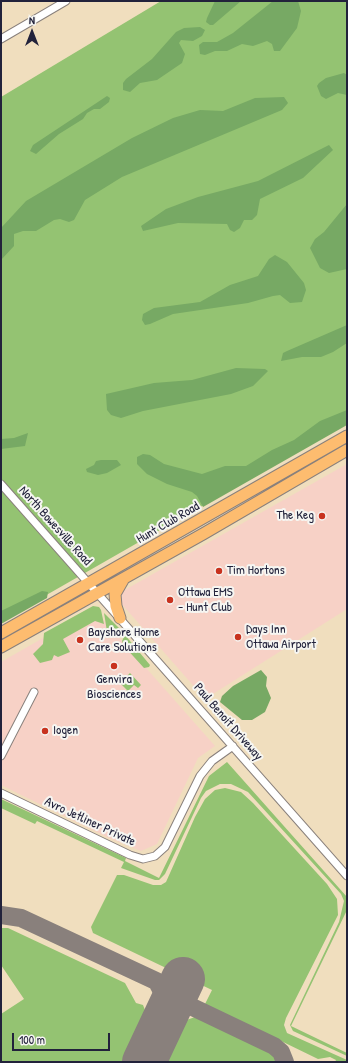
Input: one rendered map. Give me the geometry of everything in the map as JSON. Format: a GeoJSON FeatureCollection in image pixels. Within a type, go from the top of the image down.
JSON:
{"type":"FeatureCollection","features":[{"type":"Feature","properties":{"kind":"main road","name":"Hunt Club Road"},"geometry":{"type":"LineString","coordinates":[[1,633],[347,436]]}},
{"type":"Feature","properties":{"kind":"main road","name":"Hunt Club Road"},"geometry":{"type":"LineString","coordinates":[[1,646],[124,578],[347,450]]}},
{"type":"Feature","properties":{"kind":"main road"},"geometry":{"type":"LineString","coordinates":[[120,618],[116,606],[115,594],[124,578]]}},
{"type":"Feature","properties":{"kind":"street"},"geometry":{"type":"LineString","coordinates":[[1,39],[66,1]]}},
{"type":"Feature","properties":{"kind":"street","name":"North Bowesville Road"},"geometry":{"type":"LineString","coordinates":[[1,484],[90,583]]}},
{"type":"Feature","properties":{"kind":"street","name":"Paul Benoit Driveway"},"geometry":{"type":"LineString","coordinates":[[90,583],[347,876]]}},
{"type":"Feature","properties":{"kind":"street"},"geometry":{"type":"LineString","coordinates":[[1,756],[34,692]]}},
{"type":"Feature","properties":{"kind":"street","name":"Avro Jetliner Private"},"geometry":{"type":"LineString","coordinates":[[1,793],[130,855],[143,859],[155,856],[165,847],[200,776],[212,761],[233,746]]}},
{"type":"Feature","properties":{"kind":"shaded area"},"geometry":{"type":"Polygon","coordinates":[[[347,464],[347,609],[205,699],[120,602],[123,591],[347,464]]]}},
{"type":"Feature","properties":{"kind":"shaded area"},"geometry":{"type":"Polygon","coordinates":[[[94,609],[215,746],[198,758],[157,844],[141,851],[109,838],[1,785],[1,662],[94,609]]]}},
{"type":"Feature","properties":{"kind":"green space"},"geometry":{"type":"Polygon","coordinates":[[[161,1],[347,1],[347,423],[1,621],[1,97],[161,1]]]}},
{"type":"Feature","properties":{"kind":"green space"},"geometry":{"type":"Polygon","coordinates":[[[215,1],[241,1],[213,25],[210,25],[206,22],[215,1]]]}},
{"type":"Feature","properties":{"kind":"green space"},"geometry":{"type":"Polygon","coordinates":[[[273,1],[298,1],[301,11],[297,28],[280,51],[274,51],[272,44],[267,41],[253,46],[242,44],[227,51],[215,51],[205,55],[200,54],[199,45],[203,42],[217,42],[233,33],[273,1]]]}},
{"type":"Feature","properties":{"kind":"green space"},"geometry":{"type":"Polygon","coordinates":[[[200,27],[205,30],[202,36],[193,41],[181,40],[179,43],[185,54],[182,63],[157,80],[140,83],[130,92],[123,90],[123,83],[126,79],[152,59],[176,32],[184,28],[200,27]]]}},
{"type":"Feature","properties":{"kind":"green space"},"geometry":{"type":"Polygon","coordinates":[[[344,73],[347,75],[347,95],[338,93],[326,99],[321,96],[317,86],[319,83],[326,78],[344,73]]]}},
{"type":"Feature","properties":{"kind":"green space"},"geometry":{"type":"Polygon","coordinates":[[[107,96],[110,98],[109,102],[100,109],[94,109],[87,113],[83,119],[59,134],[36,154],[30,151],[33,145],[107,96]]]}},
{"type":"Feature","properties":{"kind":"green space"},"geometry":{"type":"Polygon","coordinates":[[[284,97],[288,103],[282,110],[122,177],[85,200],[74,220],[69,222],[60,219],[54,220],[36,231],[23,231],[14,234],[14,246],[1,260],[1,228],[26,201],[132,138],[173,118],[200,110],[223,111],[255,98],[284,97]]]}},
{"type":"Feature","properties":{"kind":"green space"},"geometry":{"type":"Polygon","coordinates":[[[329,145],[333,150],[303,178],[260,199],[257,215],[252,220],[244,220],[240,228],[234,232],[230,230],[227,224],[178,223],[143,231],[141,226],[166,209],[198,197],[258,181],[329,145]]]}},
{"type":"Feature","properties":{"kind":"green space"},"geometry":{"type":"Polygon","coordinates":[[[347,204],[347,269],[329,273],[320,268],[310,248],[315,239],[324,232],[347,204]]]}},
{"type":"Feature","properties":{"kind":"green space"},"geometry":{"type":"Polygon","coordinates":[[[275,255],[287,262],[304,283],[306,290],[302,302],[290,303],[280,295],[248,303],[173,314],[145,325],[142,320],[143,314],[154,308],[200,302],[230,285],[258,276],[269,259],[275,255]]]}},
{"type":"Feature","properties":{"kind":"green space"},"geometry":{"type":"Polygon","coordinates":[[[347,325],[347,343],[333,352],[321,357],[302,357],[281,361],[283,353],[347,325]]]}},
{"type":"Feature","properties":{"kind":"green space"},"geometry":{"type":"Polygon","coordinates":[[[236,368],[265,369],[268,371],[253,386],[231,394],[143,411],[121,418],[111,415],[107,410],[106,394],[154,383],[192,380],[236,368]]]}},
{"type":"Feature","properties":{"kind":"green space"},"geometry":{"type":"Polygon","coordinates":[[[347,410],[347,425],[203,507],[197,496],[192,492],[167,484],[147,474],[137,464],[137,457],[143,454],[150,455],[164,464],[202,474],[225,466],[246,466],[272,450],[294,440],[320,421],[347,410]]]}},
{"type":"Feature","properties":{"kind":"green space"},"geometry":{"type":"Polygon","coordinates":[[[28,433],[25,446],[1,449],[1,439],[14,438],[28,433]]]}},
{"type":"Feature","properties":{"kind":"green space"},"geometry":{"type":"Polygon","coordinates":[[[117,460],[121,465],[107,473],[98,475],[87,472],[86,469],[94,465],[96,461],[117,460]]]}},
{"type":"Feature","properties":{"kind":"green space"},"geometry":{"type":"Polygon","coordinates":[[[42,591],[48,592],[47,598],[1,624],[1,611],[42,591]]]}},
{"type":"Feature","properties":{"kind":"green space"},"geometry":{"type":"Polygon","coordinates":[[[93,606],[99,607],[101,610],[104,624],[95,621],[63,639],[70,652],[58,657],[54,655],[52,660],[40,663],[33,654],[43,644],[44,633],[93,606]]]}},
{"type":"Feature","properties":{"kind":"green space"},"geometry":{"type":"Polygon","coordinates":[[[104,613],[120,629],[108,638],[105,619],[104,613]]]}},
{"type":"Feature","properties":{"kind":"green space"},"geometry":{"type":"Polygon","coordinates":[[[125,635],[150,665],[149,667],[144,668],[124,646],[122,641],[125,635]]]}},
{"type":"Feature","properties":{"kind":"green space"},"geometry":{"type":"Polygon","coordinates":[[[261,670],[267,677],[266,686],[271,698],[265,712],[252,720],[242,720],[220,702],[222,696],[233,686],[261,670]]]}},
{"type":"Feature","properties":{"kind":"green space"},"geometry":{"type":"Polygon","coordinates":[[[130,673],[141,685],[138,688],[134,685],[127,692],[130,695],[127,697],[124,695],[127,690],[120,683],[130,673]]]}},
{"type":"Feature","properties":{"kind":"green space"},"geometry":{"type":"Polygon","coordinates":[[[227,762],[347,897],[347,910],[291,1026],[347,1053],[347,1056],[293,1031],[290,1025],[339,922],[344,901],[341,894],[248,792],[231,784],[220,784],[206,791],[201,798],[165,874],[159,880],[155,880],[121,868],[124,862],[37,821],[35,824],[1,808],[1,799],[126,858],[125,861],[159,878],[209,776],[227,762]]]}},
{"type":"Feature","properties":{"kind":"green space"},"geometry":{"type":"Polygon","coordinates":[[[225,788],[241,792],[253,803],[327,884],[337,899],[338,915],[286,1018],[284,1025],[287,1033],[347,1060],[347,1062],[335,1062],[336,1060],[330,1057],[318,1059],[205,1004],[212,990],[93,933],[91,927],[117,875],[124,875],[153,885],[161,885],[166,882],[195,817],[205,799],[215,790],[225,788]]]}},
{"type":"Feature","properties":{"kind":"green space"},"geometry":{"type":"Polygon","coordinates":[[[1,928],[8,928],[125,983],[136,1003],[143,1005],[150,1023],[132,1062],[1,1062],[1,1014],[24,999],[1,965],[1,928]]]}},
{"type":"Feature","properties":{"kind":"green space"},"geometry":{"type":"Polygon","coordinates":[[[195,1017],[274,1053],[277,1062],[157,1062],[175,1024],[195,1017]]]}},
{"type":"Feature","properties":{"kind":"taxiway"},"geometry":{"type":"LineString","coordinates":[[1,915],[21,918],[156,981],[186,1004],[274,1046],[281,1052],[285,1062]]}},
{"type":"Feature","properties":{"kind":"taxiway"},"geometry":{"type":"LineString","coordinates":[[142,1062],[166,1009],[165,997],[158,984]]}},
{"type":"Feature","properties":{"kind":"runway"},"geometry":{"type":"LineString","coordinates":[[144,1062],[183,979]]}},
{"type":"Feature","properties":{"kind":"place","name":"The Keg"},"geometry":{"type":"Point","coordinates":[322,516]}},
{"type":"Feature","properties":{"kind":"place","name":"Tim Hortons"},"geometry":{"type":"Point","coordinates":[219,571]}},
{"type":"Feature","properties":{"kind":"place","name":"Ottawa EMS - Hunt Club"},"geometry":{"type":"Point","coordinates":[170,600]}},
{"type":"Feature","properties":{"kind":"place","name":"Days Inn Ottawa Airport"},"geometry":{"type":"Point","coordinates":[238,637]}},
{"type":"Feature","properties":{"kind":"place","name":"Bayshore Home Care Solutions"},"geometry":{"type":"Point","coordinates":[80,640]}},
{"type":"Feature","properties":{"kind":"place","name":"Genvira Biosciences"},"geometry":{"type":"Point","coordinates":[114,666]}},
{"type":"Feature","properties":{"kind":"place","name":"Iogen"},"geometry":{"type":"Point","coordinates":[45,731]}}]}
